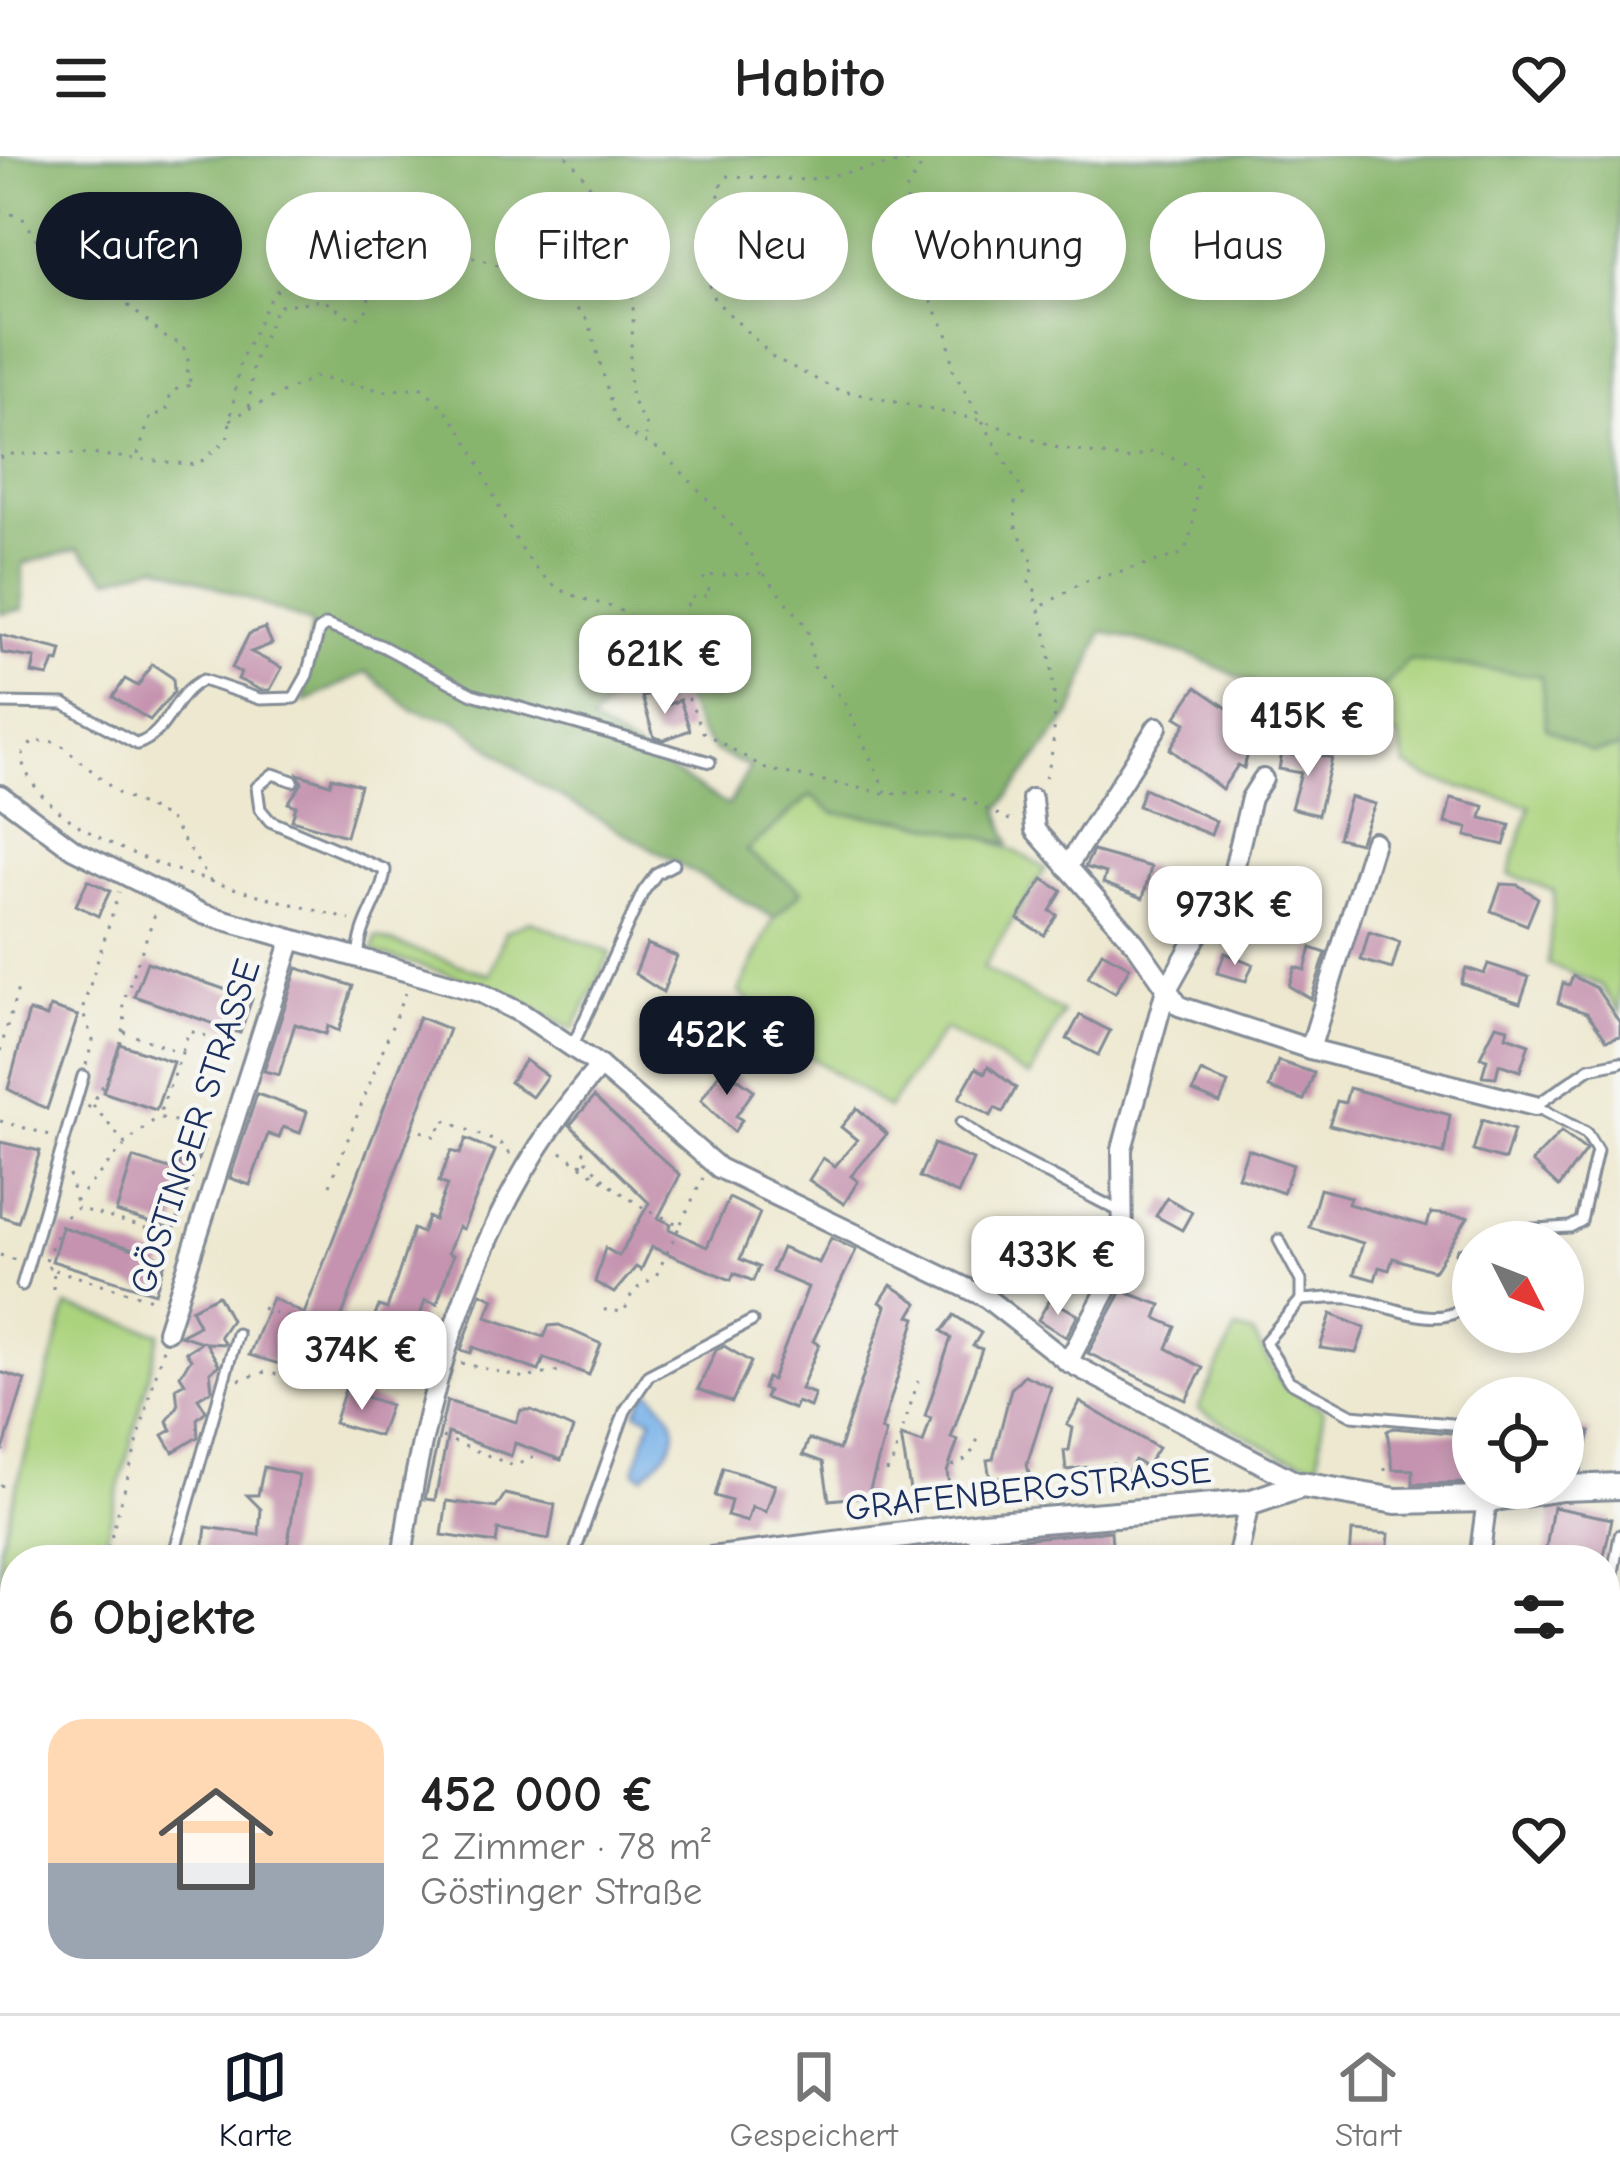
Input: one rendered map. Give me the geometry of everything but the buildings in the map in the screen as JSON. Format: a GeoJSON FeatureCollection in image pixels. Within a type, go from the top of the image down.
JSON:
{"type":"FeatureCollection","features":[{"type":"Feature","properties":{"kind":"street"},"geometry":{"type":"LineString","coordinates":[[1067,867],[1156,727]]}},
{"type":"Feature","properties":{"kind":"street"},"geometry":{"type":"LineString","coordinates":[[1068,1362],[1118,1275],[1126,1237],[1122,1149],[1165,993],[1234,869],[1251,798],[1264,779]]}},
{"type":"Feature","properties":{"kind":"street","name":"GÖSTINGER STRASSE"},"geometry":{"type":"LineString","coordinates":[[0,795],[39,828],[161,896],[291,942],[478,992],[573,1045],[711,1162],[848,1235],[985,1297],[1068,1362],[1302,1484],[1396,1501],[1452,1500]]}},
{"type":"Feature","properties":{"kind":"street"},"geometry":{"type":"LineString","coordinates":[[1032,799],[1039,835],[1135,943],[1165,993],[1179,1006],[1310,1049],[1535,1106]]}},
{"type":"Feature","properties":{"kind":"street"},"geometry":{"type":"LineString","coordinates":[[1310,1049],[1374,842]]}},
{"type":"Feature","properties":{"kind":"street","name":"GÖSTINGER STRASSE"},"geometry":{"type":"LineString","coordinates":[[167,1331],[291,942]]}},
{"type":"Feature","properties":{"kind":"street"},"geometry":{"type":"LineString","coordinates":[[404,1545],[413,1475],[471,1283],[523,1168],[600,1066]]}},
{"type":"Feature","properties":{"kind":"street","name":"GRAFENBERGSTRASSE"},"geometry":{"type":"LineString","coordinates":[[842,1545],[982,1525],[1249,1503],[1302,1484]]}},
{"type":"Feature","properties":{"kind":"street","name":"GÖSTINGER STRASSE"},"geometry":{"type":"LineString","coordinates":[[1584,1487],[1620,1486]]}},
{"type":"Feature","properties":{"kind":"street"},"geometry":{"type":"LineString","coordinates":[[1240,1545],[1249,1503]]}},
{"type":"Feature","properties":{"kind":"street"},"geometry":{"type":"LineString","coordinates":[[1481,1545],[1486,1509]]}},
{"type":"Feature","properties":{"kind":"street"},"geometry":{"type":"LineString","coordinates":[[977,1545],[982,1525]]}},
{"type":"Feature","properties":{"kind":"lane"},"geometry":{"type":"LineString","coordinates":[[0,703],[64,704],[137,744],[152,739],[181,696],[203,680],[280,703],[294,698],[307,675],[320,630],[326,626],[382,646],[472,694],[710,762]]}},
{"type":"Feature","properties":{"kind":"lane"},"geometry":{"type":"LineString","coordinates":[[293,781],[273,774],[257,787],[260,809],[270,821],[385,869],[383,886],[364,924],[359,958]]}},
{"type":"Feature","properties":{"kind":"lane"},"geometry":{"type":"LineString","coordinates":[[573,1045],[643,892],[657,873],[674,864]]}},
{"type":"Feature","properties":{"kind":"lane"},"geometry":{"type":"LineString","coordinates":[[1579,1221],[1597,1151],[1586,1133],[1535,1106],[1590,1068],[1620,1062]]}},
{"type":"Feature","properties":{"kind":"lane"},"geometry":{"type":"LineString","coordinates":[[22,1285],[83,1076]]}},
{"type":"Feature","properties":{"kind":"lane"},"geometry":{"type":"LineString","coordinates":[[961,1123],[993,1146],[1123,1213]]}},
{"type":"Feature","properties":{"kind":"lane"},"geometry":{"type":"LineString","coordinates":[[1279,1240],[1301,1281],[1301,1300],[1265,1342],[1289,1381],[1352,1415],[1452,1424]]}},
{"type":"Feature","properties":{"kind":"lane"},"geometry":{"type":"LineString","coordinates":[[1301,1300],[1349,1298],[1444,1318],[1452,1315]]}},
{"type":"Feature","properties":{"kind":"lane"},"geometry":{"type":"LineString","coordinates":[[577,1545],[625,1411],[649,1375],[752,1321]]}},
{"type":"Feature","properties":{"kind":"lane"},"geometry":{"type":"LineString","coordinates":[[176,1545],[237,1334]]}},
{"type":"Feature","properties":{"kind":"path"},"geometry":{"type":"LineString","coordinates":[[566,156],[586,176],[609,217],[631,290],[625,370],[636,413],[647,427],[645,439]]}},
{"type":"Feature","properties":{"kind":"path"},"geometry":{"type":"LineString","coordinates":[[919,158],[905,192],[914,229],[923,240],[924,287],[947,333],[953,370],[1024,494],[1015,501],[1016,526],[1034,565],[1028,586],[1038,592],[1056,676],[1046,776],[1032,799]]}},
{"type":"Feature","properties":{"kind":"path"},"geometry":{"type":"LineString","coordinates":[[919,158],[806,180],[727,176],[717,191],[724,213],[716,243],[719,260],[707,280],[714,299],[773,357],[800,374],[876,401],[984,421],[1053,447],[1129,459],[1155,452],[1201,470],[1194,493],[1195,533],[1182,554],[1083,582],[1039,608]]}},
{"type":"Feature","properties":{"kind":"path"},"geometry":{"type":"LineString","coordinates":[[0,209],[25,220],[51,263],[85,269],[170,341],[182,343],[190,366],[185,376],[194,384],[171,391],[166,413],[151,415],[138,440],[137,459]]}},
{"type":"Feature","properties":{"kind":"path"},"geometry":{"type":"LineString","coordinates":[[471,257],[552,282],[589,322],[615,418],[629,434],[645,439],[738,532],[763,573],[807,627],[814,667],[844,701],[887,794]]}},
{"type":"Feature","properties":{"kind":"path"},"geometry":{"type":"LineString","coordinates":[[0,458],[6,454],[89,454],[196,465],[226,440],[240,362],[270,300]]}},
{"type":"Feature","properties":{"kind":"path"},"geometry":{"type":"LineString","coordinates":[[248,409],[253,363],[277,306],[323,300],[353,319],[364,316],[371,300]]}},
{"type":"Feature","properties":{"kind":"path"},"geometry":{"type":"LineString","coordinates":[[230,420],[315,377],[385,391],[420,387],[448,407],[472,446],[501,517],[536,568],[566,596],[637,621],[682,683],[703,732],[766,769],[887,794],[948,791],[1039,835]]}},
{"type":"Feature","properties":{"kind":"path"},"geometry":{"type":"LineString","coordinates":[[682,683],[688,598],[711,595],[703,576],[763,573]]}},
{"type":"Feature","properties":{"kind":"path"},"geometry":{"type":"LineString","coordinates":[[211,881],[170,818],[119,794],[58,742],[32,741],[21,757],[26,778],[64,812],[128,851],[181,876],[364,924]]}},
{"type":"Feature","properties":{"kind":"path"},"geometry":{"type":"LineString","coordinates":[[83,1076],[93,1040],[82,1011],[122,878]]}},
{"type":"Feature","properties":{"kind":"path"},"geometry":{"type":"LineString","coordinates":[[125,1144],[90,1106],[127,1018],[123,1003],[161,896]]}},
{"type":"Feature","properties":{"kind":"path"},"geometry":{"type":"LineString","coordinates":[[0,1051],[19,985]]}},
{"type":"Feature","properties":{"kind":"path"},"geometry":{"type":"LineString","coordinates":[[330,1185],[405,993]]}},
{"type":"Feature","properties":{"kind":"path"},"geometry":{"type":"LineString","coordinates":[[75,1201],[125,1144],[158,1117],[189,1030],[213,1038],[210,1049]]}},
{"type":"Feature","properties":{"kind":"path"},"geometry":{"type":"LineString","coordinates":[[122,1031],[182,1053]]}},
{"type":"Feature","properties":{"kind":"path"},"geometry":{"type":"LineString","coordinates":[[158,1117],[183,1123]]}},
{"type":"Feature","properties":{"kind":"path"},"geometry":{"type":"LineString","coordinates":[[421,1131],[436,1137],[443,1120],[500,1143],[513,1156]]}},
{"type":"Feature","properties":{"kind":"path"},"geometry":{"type":"LineString","coordinates":[[0,1121],[64,1139]]}},
{"type":"Feature","properties":{"kind":"path"},"geometry":{"type":"LineString","coordinates":[[543,1136],[634,1202],[680,1225]]}},
{"type":"Feature","properties":{"kind":"path"},"geometry":{"type":"LineString","coordinates":[[585,1147],[586,1160],[619,1192]]}},
{"type":"Feature","properties":{"kind":"path"},"geometry":{"type":"LineString","coordinates":[[580,1166],[586,1160]]}},
{"type":"Feature","properties":{"kind":"path"},"geometry":{"type":"LineString","coordinates":[[598,1309],[624,1312],[637,1287],[656,1276],[711,1162]]}},
{"type":"Feature","properties":{"kind":"path"},"geometry":{"type":"LineString","coordinates":[[68,1177],[77,1208]]}},
{"type":"Feature","properties":{"kind":"path"},"geometry":{"type":"LineString","coordinates":[[634,1202],[640,1196]]}},
{"type":"Feature","properties":{"kind":"path"},"geometry":{"type":"LineString","coordinates":[[77,1208],[195,1243]]}},
{"type":"Feature","properties":{"kind":"path"},"geometry":{"type":"LineString","coordinates":[[77,1208],[63,1219],[44,1265],[162,1302]]}},
{"type":"Feature","properties":{"kind":"path"},"geometry":{"type":"LineString","coordinates":[[53,1289],[54,1269]]}},
{"type":"Feature","properties":{"kind":"path"},"geometry":{"type":"LineString","coordinates":[[262,1308],[340,1337]]}},
{"type":"Feature","properties":{"kind":"path"},"geometry":{"type":"LineString","coordinates":[[109,1545],[167,1331]]}},
{"type":"Feature","properties":{"kind":"path"},"geometry":{"type":"LineString","coordinates":[[338,1345],[364,1354],[373,1372],[419,1391]]}},
{"type":"Feature","properties":{"kind":"path"},"geometry":{"type":"LineString","coordinates":[[447,1359],[525,1378],[559,1371]]}},
{"type":"Feature","properties":{"kind":"path"},"geometry":{"type":"LineString","coordinates":[[231,1397],[241,1378],[265,1372],[319,1384],[326,1380]]}},
{"type":"Feature","properties":{"kind":"path"},"geometry":{"type":"LineString","coordinates":[[874,1473],[890,1471],[918,1381]]}},
{"type":"Feature","properties":{"kind":"path"},"geometry":{"type":"LineString","coordinates":[[426,1431],[514,1466],[534,1457]]}},
{"type":"Feature","properties":{"kind":"path"},"geometry":{"type":"LineString","coordinates":[[952,1466],[969,1458],[978,1438]]}},
{"type":"Feature","properties":{"kind":"path"},"geometry":{"type":"LineString","coordinates":[[1106,1475],[1146,1497],[1151,1508]]}},
{"type":"Feature","properties":{"kind":"path"},"geometry":{"type":"LineString","coordinates":[[0,1485],[10,1488]]}},
{"type":"Feature","properties":{"kind":"green space"},"geometry":{"type":"Polygon","coordinates":[[[0,156],[1620,156],[1620,748],[1591,752],[1546,728],[1541,676],[1408,660],[1349,727],[1195,657],[1102,631],[1073,711],[999,809],[1009,844],[907,820],[833,813],[811,795],[746,851],[802,891],[774,918],[536,783],[456,721],[412,710],[367,672],[304,702],[311,623],[158,565],[109,579],[78,549],[23,564],[23,609],[0,614],[0,156]],[[643,667],[591,722],[728,806],[750,767],[716,752],[699,732],[680,688],[643,667]]]}},
{"type":"Feature","properties":{"kind":"green space"},"geometry":{"type":"Polygon","coordinates":[[[1408,660],[1542,676],[1591,752],[1620,748],[1620,1013],[1601,985],[1548,964],[1554,891],[1509,874],[1530,806],[1431,779],[1406,766],[1398,737],[1349,727],[1408,660]]]}},
{"type":"Feature","properties":{"kind":"green space"},"geometry":{"type":"Polygon","coordinates":[[[811,795],[846,813],[910,821],[981,838],[1045,869],[983,968],[1063,1013],[1030,1077],[944,1029],[888,1108],[807,1055],[739,992],[774,918],[802,891],[746,851],[811,795]]]}},
{"type":"Feature","properties":{"kind":"green space"},"geometry":{"type":"Polygon","coordinates":[[[530,921],[611,953],[573,1030],[489,986],[373,952],[376,937],[490,975],[505,932],[530,921]]]}},
{"type":"Feature","properties":{"kind":"green space"},"geometry":{"type":"Polygon","coordinates":[[[67,1306],[160,1333],[104,1545],[0,1545],[67,1306]]]}},
{"type":"Feature","properties":{"kind":"green space"},"geometry":{"type":"Polygon","coordinates":[[[1236,1329],[1253,1334],[1279,1380],[1323,1410],[1319,1464],[1284,1456],[1198,1409],[1236,1329]]]}},
{"type":"Feature","properties":{"kind":"water"},"geometry":{"type":"Polygon","coordinates":[[[648,1389],[669,1414],[675,1433],[666,1453],[643,1476],[635,1472],[636,1465],[652,1418],[636,1412],[648,1389]]]}}]}
